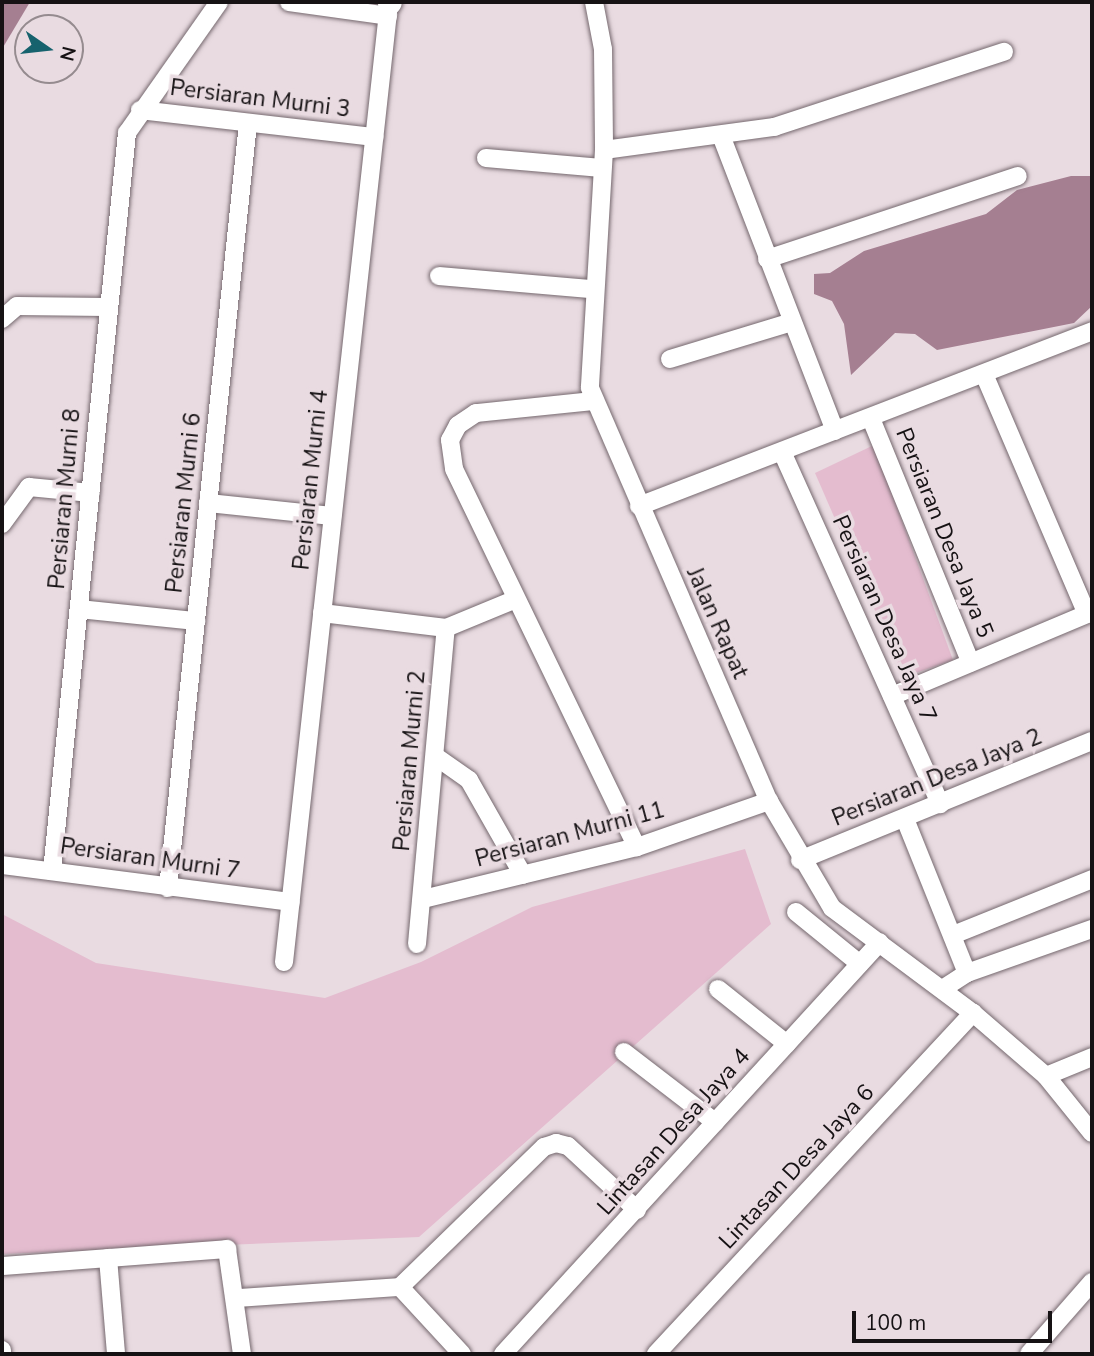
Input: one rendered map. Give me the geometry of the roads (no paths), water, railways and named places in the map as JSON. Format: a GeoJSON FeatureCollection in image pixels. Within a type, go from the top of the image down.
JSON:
{"type":"FeatureCollection","features":[{"type":"Feature","properties":{"kind":"street"},"geometry":{"type":"LineString","coordinates":[[140,110],[219,2]]}},
{"type":"Feature","properties":{"kind":"street"},"geometry":{"type":"LineString","coordinates":[[289,2],[389,6]]}},
{"type":"Feature","properties":{"kind":"street","name":"Jalan Rapat"},"geometry":{"type":"LineString","coordinates":[[594,2],[603,49],[604,150],[588,365],[593,401],[639,506],[769,801],[800,860],[832,908],[944,988],[1046,1076],[1092,1133]]}},
{"type":"Feature","properties":{"kind":"street","name":"Persiaran Murni 4"},"geometry":{"type":"LineString","coordinates":[[284,962],[389,6]]}},
{"type":"Feature","properties":{"kind":"street"},"geometry":{"type":"LineString","coordinates":[[604,150],[722,138],[1004,52]]}},
{"type":"Feature","properties":{"kind":"street","name":"Persiaran Murni 3"},"geometry":{"type":"LineString","coordinates":[[140,110],[374,137]]}},
{"type":"Feature","properties":{"kind":"street","name":"Persiaran Murni 8"},"geometry":{"type":"LineString","coordinates":[[52,871],[91,493],[107,307],[127,133],[140,110]]}},
{"type":"Feature","properties":{"kind":"street","name":"Persiaran Murni 6"},"geometry":{"type":"LineString","coordinates":[[168,888],[248,123]]}},
{"type":"Feature","properties":{"kind":"street"},"geometry":{"type":"LineString","coordinates":[[722,138],[835,431]]}},
{"type":"Feature","properties":{"kind":"street"},"geometry":{"type":"LineString","coordinates":[[486,158],[603,168]]}},
{"type":"Feature","properties":{"kind":"street"},"geometry":{"type":"LineString","coordinates":[[767,259],[1018,176]]}},
{"type":"Feature","properties":{"kind":"street"},"geometry":{"type":"LineString","coordinates":[[439,276],[592,289]]}},
{"type":"Feature","properties":{"kind":"street"},"geometry":{"type":"LineString","coordinates":[[2,319],[17,306],[107,307]]}},
{"type":"Feature","properties":{"kind":"street"},"geometry":{"type":"LineString","coordinates":[[670,359],[792,322]]}},
{"type":"Feature","properties":{"kind":"street"},"geometry":{"type":"LineString","coordinates":[[639,506],[783,454],[835,431],[872,421],[1091,331]]}},
{"type":"Feature","properties":{"kind":"street"},"geometry":{"type":"LineString","coordinates":[[891,696],[1089,613],[984,374]]}},
{"type":"Feature","properties":{"kind":"street"},"geometry":{"type":"LineString","coordinates":[[593,401],[476,413],[458,425],[450,440],[454,469],[513,600],[637,847]]}},
{"type":"Feature","properties":{"kind":"street","name":"Persiaran Desa Jaya 5"},"geometry":{"type":"LineString","coordinates":[[872,421],[971,663]]}},
{"type":"Feature","properties":{"kind":"street","name":"Persiaran Desa Jaya 7"},"geometry":{"type":"LineString","coordinates":[[783,454],[940,804]]}},
{"type":"Feature","properties":{"kind":"street"},"geometry":{"type":"LineString","coordinates":[[2,524],[29,487],[91,493]]}},
{"type":"Feature","properties":{"kind":"street"},"geometry":{"type":"LineString","coordinates":[[208,503],[332,516]]}},
{"type":"Feature","properties":{"kind":"street"},"geometry":{"type":"LineString","coordinates":[[322,613],[446,628],[513,600]]}},
{"type":"Feature","properties":{"kind":"street"},"geometry":{"type":"LineString","coordinates":[[79,609],[196,621]]}},
{"type":"Feature","properties":{"kind":"street","name":"Persiaran Murni 2"},"geometry":{"type":"LineString","coordinates":[[417,944],[446,628]]}},
{"type":"Feature","properties":{"kind":"street","name":"Persiaran Desa Jaya 2"},"geometry":{"type":"LineString","coordinates":[[800,860],[1092,741]]}},
{"type":"Feature","properties":{"kind":"street"},"geometry":{"type":"LineString","coordinates":[[435,756],[469,780],[523,875]]}},
{"type":"Feature","properties":{"kind":"street","name":"Persiaran Murni 11"},"geometry":{"type":"LineString","coordinates":[[423,899],[637,847],[769,801]]}},
{"type":"Feature","properties":{"kind":"street"},"geometry":{"type":"LineString","coordinates":[[905,819],[967,973]]}},
{"type":"Feature","properties":{"kind":"street","name":"Persiaran Murni 7"},"geometry":{"type":"LineString","coordinates":[[2,865],[291,902]]}},
{"type":"Feature","properties":{"kind":"street"},"geometry":{"type":"LineString","coordinates":[[953,935],[1092,879]]}},
{"type":"Feature","properties":{"kind":"street"},"geometry":{"type":"LineString","coordinates":[[796,912],[860,964]]}},
{"type":"Feature","properties":{"kind":"street"},"geometry":{"type":"LineString","coordinates":[[944,988],[967,973],[1092,929]]}},
{"type":"Feature","properties":{"kind":"street","name":"Lintasan Desa Jaya 4"},"geometry":{"type":"LineString","coordinates":[[503,1354],[880,942]]}},
{"type":"Feature","properties":{"kind":"street"},"geometry":{"type":"LineString","coordinates":[[718,989],[787,1044]]}},
{"type":"Feature","properties":{"kind":"street","name":"Lintasan Desa Jaya 6"},"geometry":{"type":"LineString","coordinates":[[656,1354],[973,1013]]}},
{"type":"Feature","properties":{"kind":"street"},"geometry":{"type":"LineString","coordinates":[[624,1052],[715,1122]]}},
{"type":"Feature","properties":{"kind":"street"},"geometry":{"type":"LineString","coordinates":[[1046,1076],[1092,1057]]}},
{"type":"Feature","properties":{"kind":"street"},"geometry":{"type":"LineString","coordinates":[[238,1298],[400,1287],[544,1147],[568,1146],[637,1210]]}},
{"type":"Feature","properties":{"kind":"street"},"geometry":{"type":"LineString","coordinates":[[2,1266],[223,1249],[232,1253],[243,1354]]}},
{"type":"Feature","properties":{"kind":"street"},"geometry":{"type":"LineString","coordinates":[[108,1258],[116,1354]]}},
{"type":"Feature","properties":{"kind":"street"},"geometry":{"type":"LineString","coordinates":[[1029,1354],[1092,1282]]}},
{"type":"Feature","properties":{"kind":"street"},"geometry":{"type":"LineString","coordinates":[[400,1287],[462,1354]]}}]}
